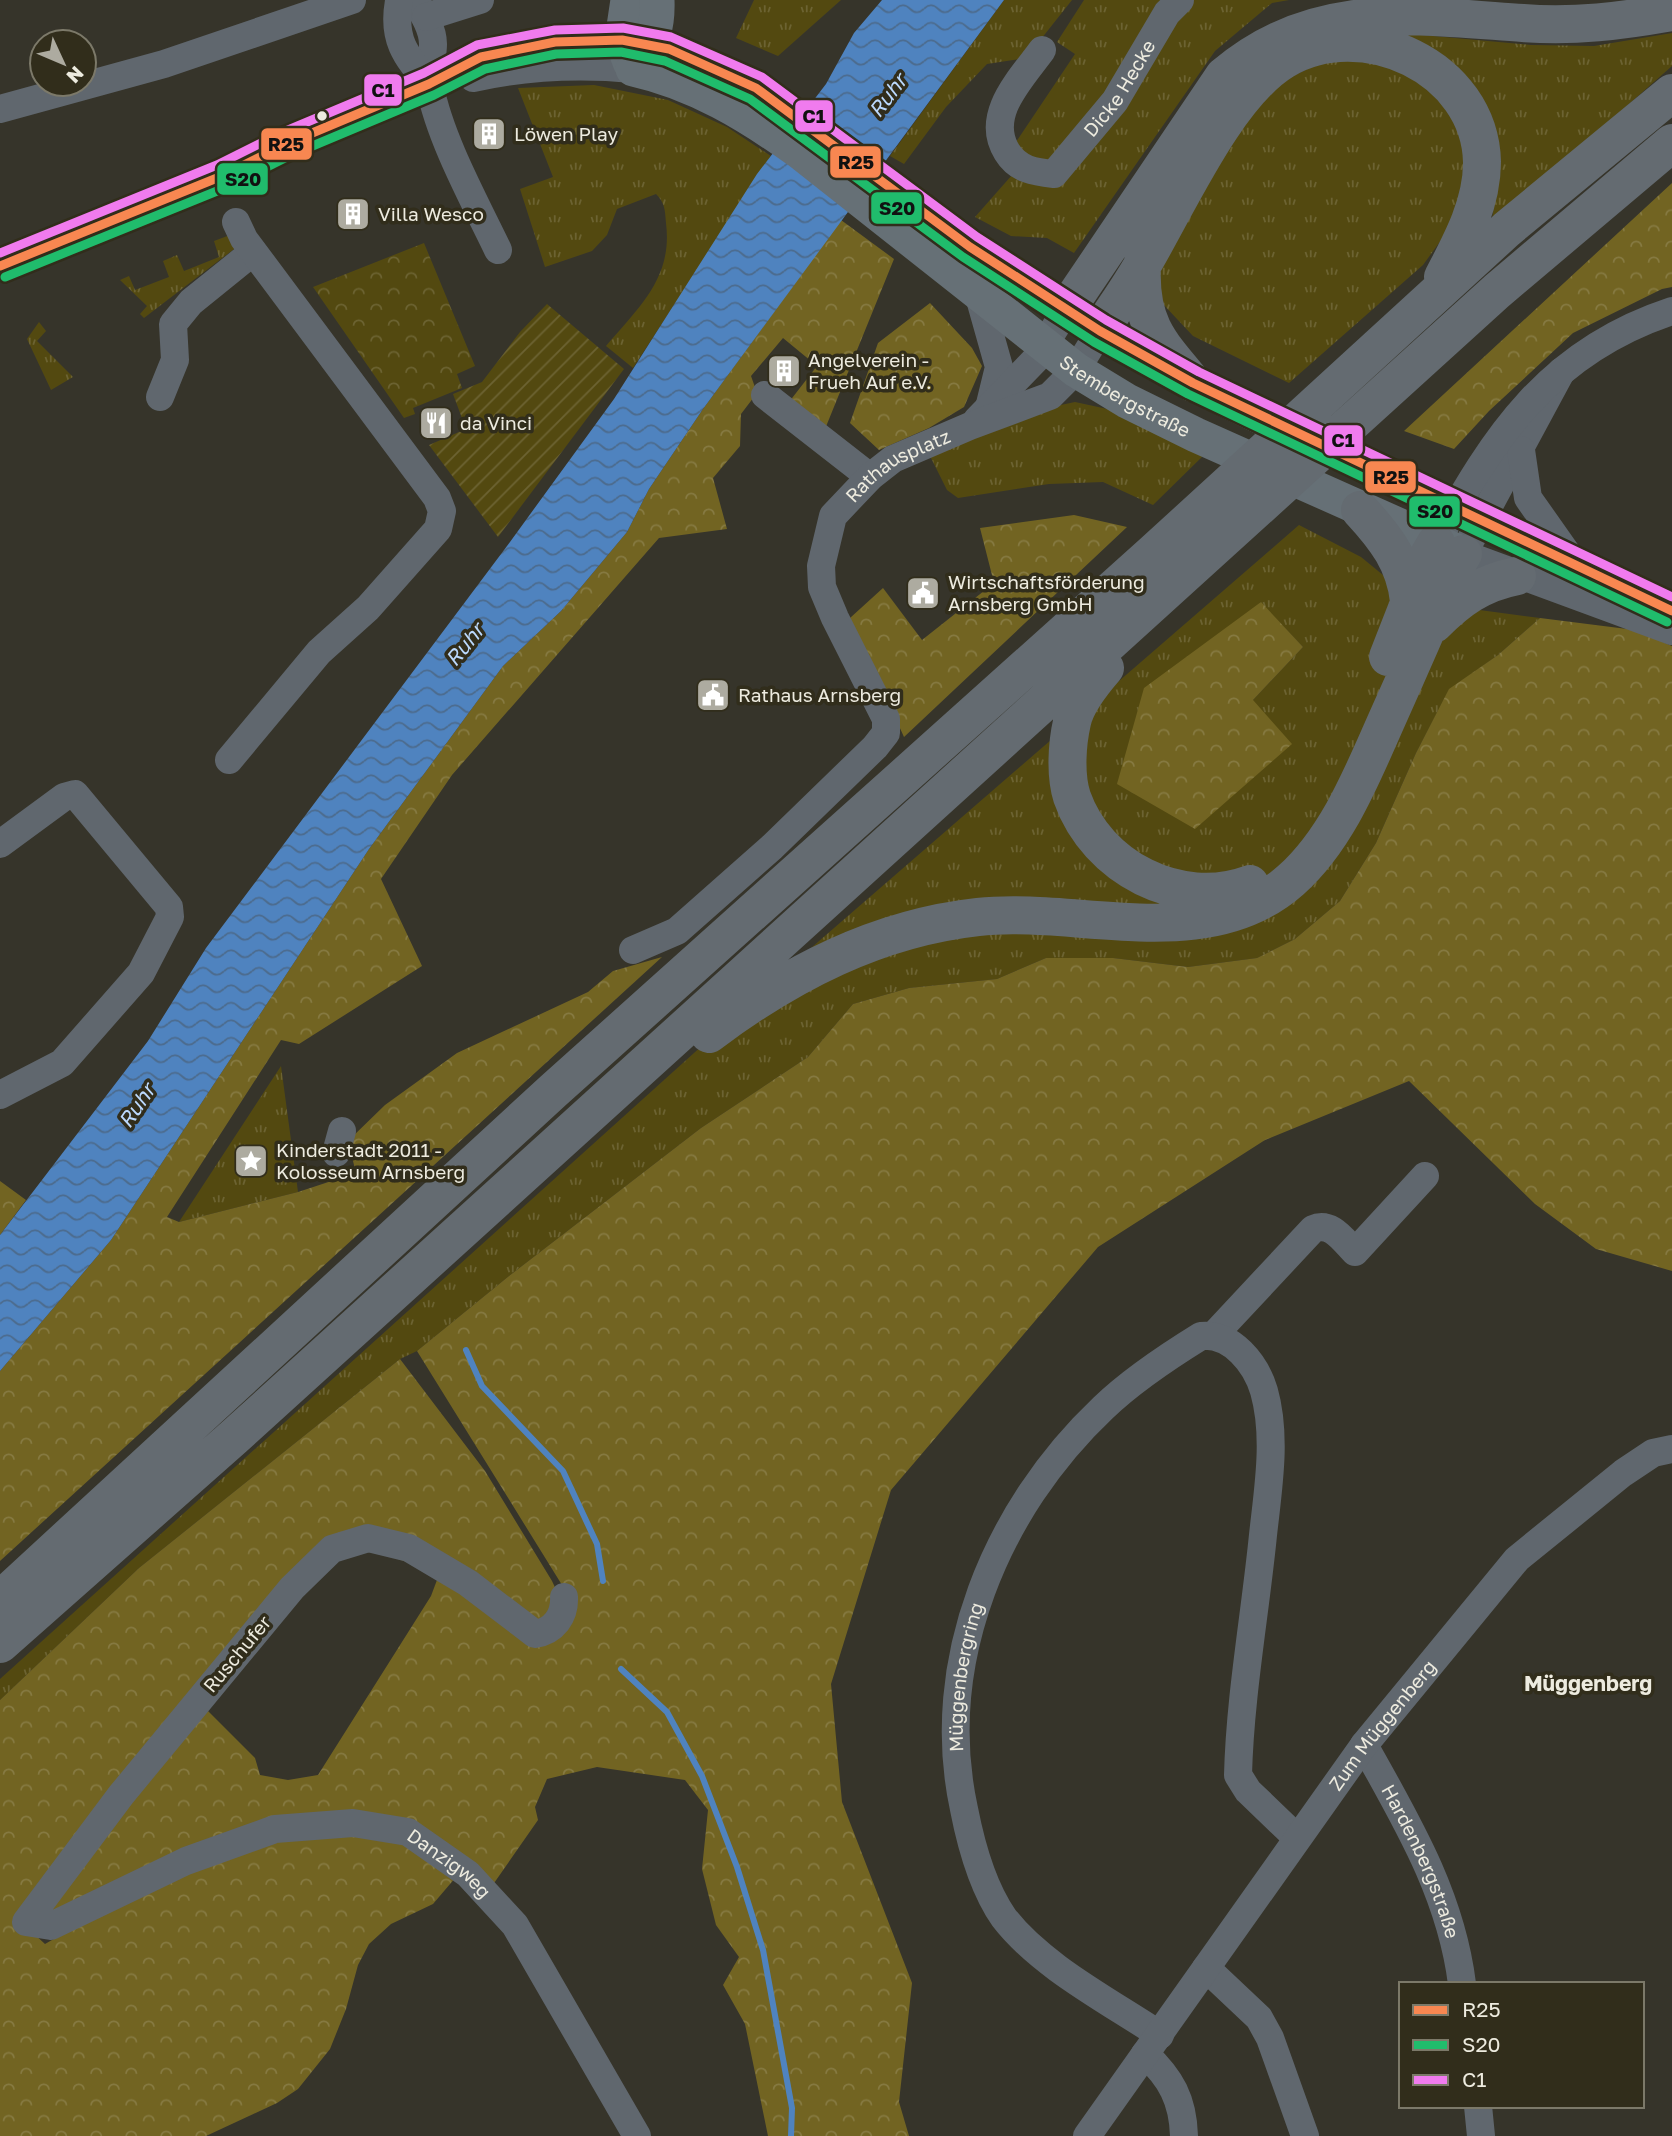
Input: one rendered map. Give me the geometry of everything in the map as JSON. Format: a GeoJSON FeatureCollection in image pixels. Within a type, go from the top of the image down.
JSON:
{"type":"FeatureCollection","features":[{"type":"Feature","properties":{"kind":"highway"},"geometry":{"type":"LineString","coordinates":[[1066,310],[1224,76],[1254,47],[1283,28],[1324,14],[1379,8],[1563,25],[1614,22],[1672,12]]}},
{"type":"Feature","properties":{"kind":"highway"},"geometry":{"type":"LineString","coordinates":[[1100,331],[1225,123],[1266,75],[1304,51],[1340,42],[1370,43],[1408,55],[1442,78],[1465,104],[1480,148],[1479,189],[1474,212],[1431,300]]}},
{"type":"Feature","properties":{"kind":"highway"},"geometry":{"type":"LineString","coordinates":[[0,1600],[553,1091],[1153,554],[1507,229],[1672,93]]}},
{"type":"Feature","properties":{"kind":"highway"},"geometry":{"type":"LineString","coordinates":[[0,1644],[555,1146],[1497,291],[1672,143]]}},
{"type":"Feature","properties":{"kind":"highway"},"geometry":{"type":"LineString","coordinates":[[1142,265],[1141,295],[1146,320],[1155,338],[1193,383]]}},
{"type":"Feature","properties":{"kind":"highway"},"geometry":{"type":"LineString","coordinates":[[555,1146],[611,1110],[754,1002],[803,972],[868,942],[939,923],[980,917],[1047,914],[1153,922],[1198,921],[1244,909],[1289,882],[1314,855],[1339,818],[1366,767],[1418,617],[1398,559],[1385,538],[1360,510]]}},
{"type":"Feature","properties":{"kind":"highway"},"geometry":{"type":"LineString","coordinates":[[1187,574],[1098,675],[1078,705],[1072,721],[1067,756],[1072,796],[1090,831],[1106,850],[1146,878],[1172,888],[1202,893],[1233,890],[1253,883],[1282,865],[1308,838],[1342,777],[1449,549]]}},
{"type":"Feature","properties":{"kind":"highway"},"geometry":{"type":"LineString","coordinates":[[1418,617],[1493,580],[1517,576]]}},
{"type":"Feature","properties":{"kind":"main road"},"geometry":{"type":"LineString","coordinates":[[628,0],[646,55]]}},
{"type":"Feature","properties":{"kind":"main road"},"geometry":{"type":"LineString","coordinates":[[646,55],[657,23],[657,0]]}},
{"type":"Feature","properties":{"kind":"main road","name":"Stembergstraße"},"geometry":{"type":"LineString","coordinates":[[646,55],[688,85],[744,113],[800,152],[1100,331],[1193,383],[1469,514]]}},
{"type":"Feature","properties":{"kind":"main road","name":"Stembergstraße"},"geometry":{"type":"LineString","coordinates":[[888,204],[979,296],[1076,370],[1127,401],[1196,435],[1449,549]]}},
{"type":"Feature","properties":{"kind":"street"},"geometry":{"type":"LineString","coordinates":[[0,109],[164,64],[352,0]]}},
{"type":"Feature","properties":{"kind":"street"},"geometry":{"type":"LineString","coordinates":[[390,0],[400,0],[395,22],[404,54],[429,84],[466,184],[498,250]]}},
{"type":"Feature","properties":{"kind":"street"},"geometry":{"type":"LineString","coordinates":[[429,84],[433,42],[420,9],[480,0]]}},
{"type":"Feature","properties":{"kind":"street","name":"Dicke Hecke"},"geometry":{"type":"LineString","coordinates":[[1042,51],[1009,97],[999,128],[1006,150],[1019,165],[1033,172],[1054,174],[1115,101],[1167,13],[1180,0]]}},
{"type":"Feature","properties":{"kind":"street"},"geometry":{"type":"LineString","coordinates":[[0,266],[222,176],[296,139],[429,84],[537,67],[590,65],[646,55]]}},
{"type":"Feature","properties":{"kind":"street"},"geometry":{"type":"LineString","coordinates":[[229,760],[285,689],[319,652],[368,608],[438,528],[442,511],[437,498],[253,252],[236,222]]}},
{"type":"Feature","properties":{"kind":"street"},"geometry":{"type":"LineString","coordinates":[[160,397],[175,360],[173,324],[191,302],[253,252]]}},
{"type":"Feature","properties":{"kind":"street"},"geometry":{"type":"LineString","coordinates":[[979,296],[999,368],[979,417]]}},
{"type":"Feature","properties":{"kind":"street","name":"Rathausplatz"},"geometry":{"type":"LineString","coordinates":[[979,417],[1023,375],[1066,310]]}},
{"type":"Feature","properties":{"kind":"street"},"geometry":{"type":"LineString","coordinates":[[1469,514],[1473,475],[1507,427],[1561,372],[1603,340],[1626,327],[1672,311]]}},
{"type":"Feature","properties":{"kind":"street","name":"Rathausplatz"},"geometry":{"type":"LineString","coordinates":[[633,950],[667,937],[685,923],[772,847],[876,747],[886,733],[888,727],[883,710],[825,596],[821,566],[833,516],[870,477],[893,459],[979,417],[1050,396],[1076,370],[1100,331]]}},
{"type":"Feature","properties":{"kind":"street"},"geometry":{"type":"LineString","coordinates":[[1449,549],[1469,514],[1521,450],[1561,372]]}},
{"type":"Feature","properties":{"kind":"street"},"geometry":{"type":"LineString","coordinates":[[765,395],[870,477]]}},
{"type":"Feature","properties":{"kind":"street"},"geometry":{"type":"LineString","coordinates":[[1521,450],[1528,499],[1574,564]]}},
{"type":"Feature","properties":{"kind":"street","name":"Stembergstraße"},"geometry":{"type":"LineString","coordinates":[[1469,514],[1672,611]]}},
{"type":"Feature","properties":{"kind":"street","name":"Stembergstraße"},"geometry":{"type":"LineString","coordinates":[[1449,549],[1672,631]]}},
{"type":"Feature","properties":{"kind":"street"},"geometry":{"type":"LineString","coordinates":[[0,844],[64,797],[75,794],[169,907],[170,916],[141,973],[62,1063],[0,1094]]}},
{"type":"Feature","properties":{"kind":"street","name":"Müggenbergring"},"geometry":{"type":"LineString","coordinates":[[1153,2045],[1019,1937],[1002,1914],[983,1874],[967,1823],[955,1749],[956,1702],[965,1649],[980,1594],[1010,1526],[1038,1480],[1087,1423],[1125,1388],[1201,1336],[1214,1335],[1313,1229],[1330,1227],[1355,1252],[1425,1176]]}},
{"type":"Feature","properties":{"kind":"street"},"geometry":{"type":"LineString","coordinates":[[1214,1335],[1232,1344],[1251,1366],[1264,1391],[1269,1427],[1269,1487],[1238,1775],[1248,1791],[1297,1838]]}},
{"type":"Feature","properties":{"kind":"street","name":"Zum Müggenberg"},"geometry":{"type":"LineString","coordinates":[[1087,2136],[1364,1745],[1517,1559],[1623,1473],[1653,1453],[1672,1449]]}},
{"type":"Feature","properties":{"kind":"street","name":"Ruschufer"},"geometry":{"type":"LineString","coordinates":[[62,1922],[43,1927],[26,1922],[121,1795],[292,1588],[325,1554],[344,1544],[368,1538],[395,1543],[441,1566],[529,1632],[547,1631],[560,1619],[564,1597]]}},
{"type":"Feature","properties":{"kind":"street","name":"Hardenbergstraße"},"geometry":{"type":"LineString","coordinates":[[1364,1745],[1437,1882],[1450,1922],[1462,1982]]}},
{"type":"Feature","properties":{"kind":"street","name":"Danzigweg"},"geometry":{"type":"LineString","coordinates":[[62,1922],[186,1861],[275,1829],[353,1824],[408,1832],[468,1874],[520,1931],[638,2136]]}},
{"type":"Feature","properties":{"kind":"street"},"geometry":{"type":"LineString","coordinates":[[1206,1968],[1259,2018],[1270,2038],[1305,2136]]}},
{"type":"Feature","properties":{"kind":"street"},"geometry":{"type":"LineString","coordinates":[[1153,2045],[1177,2093],[1184,2136]]}},
{"type":"Feature","properties":{"kind":"street"},"geometry":{"type":"LineString","coordinates":[[1478,2108],[1481,2136]]}},
{"type":"Feature","properties":{"kind":"green space"},"geometry":{"type":"Polygon","coordinates":[[[754,0],[841,0],[778,56],[736,38],[754,0]]]}},
{"type":"Feature","properties":{"kind":"green space"},"geometry":{"type":"Polygon","coordinates":[[[1004,0],[1072,0],[1026,58],[987,64],[946,107],[904,164],[890,156],[1004,0]]]}},
{"type":"Feature","properties":{"kind":"green space"},"geometry":{"type":"Polygon","coordinates":[[[1084,0],[1289,0],[1272,3],[1215,51],[1074,253],[1047,238],[1011,236],[975,217],[1020,166],[1010,151],[1075,54],[1057,42],[1084,0]]]}},
{"type":"Feature","properties":{"kind":"green space"},"geometry":{"type":"Polygon","coordinates":[[[1400,33],[1531,45],[1594,46],[1672,33],[1672,66],[1491,226],[1497,185],[1495,142],[1400,33]]]}},
{"type":"Feature","properties":{"kind":"green space"},"geometry":{"type":"Polygon","coordinates":[[[1343,52],[1424,77],[1465,137],[1464,191],[1447,232],[1423,265],[1289,383],[1193,336],[1162,303],[1157,258],[1266,89],[1343,52]]]}},
{"type":"Feature","properties":{"kind":"green space"},"geometry":{"type":"Polygon","coordinates":[[[594,85],[668,100],[727,127],[771,156],[633,368],[606,346],[641,304],[659,276],[667,242],[661,201],[656,194],[617,209],[607,235],[592,251],[545,267],[520,189],[553,177],[518,88],[594,85]]]}},
{"type":"Feature","properties":{"kind":"green space"},"geometry":{"type":"Polygon","coordinates":[[[1672,183],[1672,287],[1662,289],[1573,333],[1489,411],[1454,449],[1404,431],[1672,183]]]}},
{"type":"Feature","properties":{"kind":"green space"},"geometry":{"type":"Polygon","coordinates":[[[841,220],[894,259],[825,429],[789,402],[817,366],[783,338],[751,376],[757,393],[741,414],[740,446],[713,478],[727,529],[659,538],[452,775],[381,879],[422,966],[299,1044],[281,1040],[167,1217],[179,1222],[298,1192],[356,1173],[348,1141],[385,1105],[457,1053],[588,992],[613,971],[662,957],[0,1561],[0,1371],[111,1240],[369,849],[503,666],[561,611],[627,532],[649,489],[703,409],[841,220]]]}},
{"type":"Feature","properties":{"kind":"green space"},"geometry":{"type":"Polygon","coordinates":[[[230,235],[238,246],[144,318],[140,314],[147,306],[120,280],[129,276],[135,290],[169,277],[163,261],[177,255],[184,271],[219,257],[214,241],[230,235]]]}},
{"type":"Feature","properties":{"kind":"green space"},"geometry":{"type":"Polygon","coordinates":[[[424,243],[475,366],[457,374],[462,388],[413,408],[415,414],[404,418],[313,287],[424,243]]]}},
{"type":"Feature","properties":{"kind":"green space"},"geometry":{"type":"Polygon","coordinates":[[[930,303],[972,348],[982,366],[964,407],[929,428],[879,450],[850,423],[878,343],[930,303]]]}},
{"type":"Feature","properties":{"kind":"green space"},"geometry":{"type":"Polygon","coordinates":[[[547,304],[624,369],[498,537],[429,445],[466,429],[453,394],[482,382],[520,332],[547,304]]]}},
{"type":"Feature","properties":{"kind":"green space"},"geometry":{"type":"Polygon","coordinates":[[[39,322],[46,331],[37,341],[73,377],[51,390],[27,339],[39,322]]]}},
{"type":"Feature","properties":{"kind":"green space"},"geometry":{"type":"Polygon","coordinates":[[[1075,402],[1112,410],[1204,455],[1153,505],[1103,482],[1049,484],[958,498],[947,490],[930,456],[1037,410],[1075,402]]]}},
{"type":"Feature","properties":{"kind":"green space"},"geometry":{"type":"Polygon","coordinates":[[[1074,515],[1127,527],[904,737],[850,618],[883,588],[922,640],[994,583],[980,528],[1074,515]]]}},
{"type":"Feature","properties":{"kind":"green space"},"geometry":{"type":"Polygon","coordinates":[[[1299,525],[1361,557],[1394,584],[1472,609],[1540,618],[1498,655],[1449,690],[1416,753],[1376,843],[1340,901],[1295,939],[1257,958],[1188,967],[1113,958],[1046,958],[997,979],[909,988],[853,1004],[808,1057],[701,1128],[509,1276],[417,1351],[400,1359],[139,1568],[0,1700],[0,1679],[796,961],[1299,525]],[[1260,602],[1253,700],[1303,647],[1260,602]]]}},
{"type":"Feature","properties":{"kind":"green space"},"geometry":{"type":"Polygon","coordinates":[[[1261,602],[1303,647],[1253,700],[1292,744],[1195,829],[1117,784],[1144,688],[1261,602]]]}},
{"type":"Feature","properties":{"kind":"green space"},"geometry":{"type":"Polygon","coordinates":[[[1540,618],[1635,630],[1672,646],[1672,1271],[1596,1249],[1535,1204],[1409,1081],[1265,1140],[1098,1247],[891,1490],[831,1684],[842,1802],[912,1983],[899,2102],[909,2136],[768,2136],[745,2024],[723,1985],[739,1957],[716,1925],[702,1869],[708,1810],[685,1780],[597,1767],[547,1779],[535,1807],[538,1820],[492,1886],[359,1814],[31,1919],[201,1704],[255,1758],[260,1775],[288,1780],[318,1775],[431,1596],[440,1572],[538,1637],[562,1585],[417,1351],[509,1276],[701,1128],[808,1057],[853,1004],[909,988],[997,979],[1046,958],[1113,958],[1188,967],[1257,958],[1295,939],[1340,901],[1376,843],[1416,753],[1449,689],[1498,655],[1540,618]]]}},
{"type":"Feature","properties":{"kind":"green space"},"geometry":{"type":"Polygon","coordinates":[[[281,1066],[298,1192],[179,1222],[281,1066]]]}},
{"type":"Feature","properties":{"kind":"green space"},"geometry":{"type":"Polygon","coordinates":[[[0,1181],[26,1200],[0,1235],[0,1181]]]}},
{"type":"Feature","properties":{"kind":"green space"},"geometry":{"type":"Polygon","coordinates":[[[400,1359],[485,1471],[552,1581],[560,1598],[545,1627],[470,1583],[341,1540],[21,1922],[45,1944],[138,1891],[250,1845],[381,1830],[456,1877],[433,1904],[391,1924],[369,1944],[358,1965],[346,2009],[330,2049],[298,2089],[277,2103],[206,2136],[0,2136],[0,1700],[139,1568],[400,1359]]]}},
{"type":"Feature","properties":{"kind":"water","name":"Ruhr"},"geometry":{"type":"Polygon","coordinates":[[[882,0],[1004,0],[703,409],[649,489],[627,532],[561,611],[503,666],[369,849],[111,1240],[0,1371],[0,1235],[148,1041],[206,948],[614,399],[757,174],[826,84],[854,33],[882,0]]]}},
{"type":"Feature","properties":{"kind":"waterway"},"geometry":{"type":"LineString","coordinates":[[466,1350],[482,1386],[563,1471],[597,1544],[603,1581]]}},
{"type":"Feature","properties":{"kind":"waterway"},"geometry":{"type":"LineString","coordinates":[[621,1669],[667,1712],[702,1776],[737,1867],[763,1950],[792,2108],[791,2136]]}},
{"type":"Feature","properties":{"kind":"transit line","name":"C1"},"geometry":{"type":"LineString","coordinates":[[0,253],[217,165],[281,133],[424,73],[477,45],[555,30],[623,28],[671,37],[762,77],[977,237],[1106,320],[1199,372],[1672,597]]}},
{"type":"Feature","properties":{"kind":"transit line","name":"R25"},"geometry":{"type":"LineString","coordinates":[[0,266],[222,176],[286,144],[429,84],[481,57],[555,42],[622,40],[669,49],[756,88],[970,247],[1100,331],[1193,383],[1672,611]]}},
{"type":"Feature","properties":{"kind":"transit line","name":"S20"},"geometry":{"type":"LineString","coordinates":[[5,277],[227,187],[291,155],[434,95],[485,69],[556,54],[621,52],[665,61],[750,99],[963,257],[1094,342],[1188,394],[1667,622]]}},
{"type":"Feature","properties":{"kind":"place","name":"Löwen Play"},"geometry":{"type":"Point","coordinates":[489,134]}},
{"type":"Feature","properties":{"kind":"place","name":"Villa Wesco"},"geometry":{"type":"Point","coordinates":[353,214]}},
{"type":"Feature","properties":{"kind":"place","name":"Angelverein - Frueh Auf e.V."},"geometry":{"type":"Point","coordinates":[784,371]}},
{"type":"Feature","properties":{"kind":"place","name":"da Vinci"},"geometry":{"type":"Point","coordinates":[436,423]}},
{"type":"Feature","properties":{"kind":"place","name":"Wirtschaftsförderung Arnsberg GmbH"},"geometry":{"type":"Point","coordinates":[923,593]}},
{"type":"Feature","properties":{"kind":"place","name":"Rathaus Arnsberg"},"geometry":{"type":"Point","coordinates":[713,695]}},
{"type":"Feature","properties":{"kind":"place","name":"Kinderstadt 2011 - Kolosseum Arnsberg"},"geometry":{"type":"Point","coordinates":[251,1161]}},
{"type":"Feature","properties":{"kind":"district","name":"Müggenberg"},"geometry":{"type":"Point","coordinates":[1588,1684]}}]}
